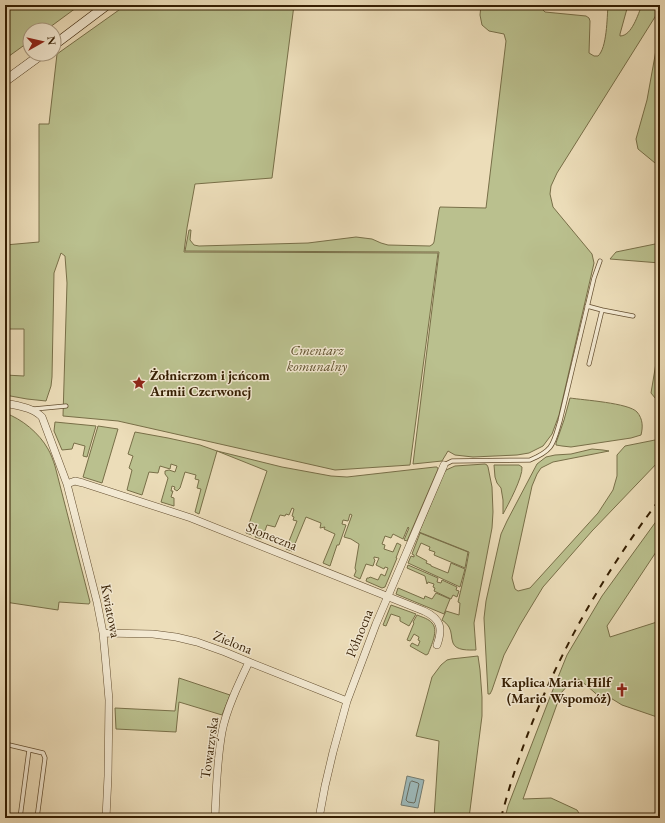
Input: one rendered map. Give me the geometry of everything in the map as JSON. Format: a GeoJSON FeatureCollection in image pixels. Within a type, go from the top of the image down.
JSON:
{"type":"FeatureCollection","features":[{"type":"Feature","properties":{"kind":"street"},"geometry":{"type":"LineString","coordinates":[[62,39],[107,5]]}},
{"type":"Feature","properties":{"kind":"street"},"geometry":{"type":"LineString","coordinates":[[5,81],[31,62]]}},
{"type":"Feature","properties":{"kind":"street"},"geometry":{"type":"LineString","coordinates":[[5,403],[32,409]]}},
{"type":"Feature","properties":{"kind":"street","name":"Kwiatowa"},"geometry":{"type":"LineString","coordinates":[[32,409],[42,417],[67,484],[97,602],[103,633],[109,700],[106,818]]}},
{"type":"Feature","properties":{"kind":"street","name":"Północna"},"geometry":{"type":"LineString","coordinates":[[319,818],[325,786],[347,701],[370,639],[444,465]]}},
{"type":"Feature","properties":{"kind":"street","name":"Słoneczna"},"geometry":{"type":"LineString","coordinates":[[67,484],[74,481],[83,483],[180,514],[433,615],[440,626],[441,631],[437,645]]}},
{"type":"Feature","properties":{"kind":"street","name":"Zielona"},"geometry":{"type":"LineString","coordinates":[[103,633],[153,634],[197,642],[347,701]]}},
{"type":"Feature","properties":{"kind":"street","name":"Towarzyska"},"geometry":{"type":"LineString","coordinates":[[215,818],[222,730],[239,683],[249,662]]}},
{"type":"Feature","properties":{"kind":"lane"},"geometry":{"type":"LineString","coordinates":[[444,465],[452,461],[530,460],[539,456],[550,448],[553,444],[560,421],[594,278],[600,261]]}},
{"type":"Feature","properties":{"kind":"lane"},"geometry":{"type":"LineString","coordinates":[[587,306],[633,316]]}},
{"type":"Feature","properties":{"kind":"lane"},"geometry":{"type":"LineString","coordinates":[[589,364],[602,310]]}},
{"type":"Feature","properties":{"kind":"lane"},"geometry":{"type":"LineString","coordinates":[[32,409],[66,406]]}},
{"type":"Feature","properties":{"kind":"lane"},"geometry":{"type":"LineString","coordinates":[[5,744],[42,753],[45,758],[37,818]]}},
{"type":"Feature","properties":{"kind":"lane"},"geometry":{"type":"LineString","coordinates":[[20,818],[29,750]]}},
{"type":"Feature","properties":{"kind":"green space"},"geometry":{"type":"Polygon","coordinates":[[[5,5],[80,5],[57,22],[22,22],[22,47],[5,59],[5,5]]]}},
{"type":"Feature","properties":{"kind":"green space","name":"Cmentarz komunalny"},"geometry":{"type":"Polygon","coordinates":[[[126,5],[294,5],[272,178],[195,184],[184,252],[438,253],[410,465],[335,470],[118,421],[63,416],[67,283],[65,256],[61,253],[54,273],[52,377],[51,386],[46,401],[5,395],[5,375],[24,376],[24,329],[5,329],[5,245],[39,242],[39,124],[49,124],[56,62],[62,62],[62,50],[126,5]]]}},
{"type":"Feature","properties":{"kind":"green space"},"geometry":{"type":"Polygon","coordinates":[[[481,5],[540,5],[545,12],[586,16],[590,21],[589,53],[594,56],[598,56],[601,52],[605,40],[608,5],[628,5],[620,36],[624,35],[631,29],[642,5],[660,5],[660,9],[557,173],[551,186],[550,194],[553,207],[592,254],[594,263],[559,415],[552,434],[543,446],[529,453],[473,457],[455,455],[448,451],[442,461],[413,464],[439,252],[185,251],[189,230],[191,230],[190,240],[194,245],[199,246],[308,243],[356,237],[372,239],[388,245],[430,246],[434,242],[440,207],[486,208],[506,41],[504,34],[489,31],[482,25],[480,15],[481,5]]]}},
{"type":"Feature","properties":{"kind":"green space"},"geometry":{"type":"Polygon","coordinates":[[[660,35],[660,156],[655,163],[638,149],[636,139],[647,100],[660,35]]]}},
{"type":"Feature","properties":{"kind":"green space"},"geometry":{"type":"Polygon","coordinates":[[[660,243],[660,263],[610,259],[616,252],[660,243]]]}},
{"type":"Feature","properties":{"kind":"green space"},"geometry":{"type":"Polygon","coordinates":[[[657,357],[660,358],[660,404],[651,393],[657,357]]]}},
{"type":"Feature","properties":{"kind":"green space"},"geometry":{"type":"Polygon","coordinates":[[[570,398],[616,404],[632,409],[637,412],[641,420],[641,435],[631,438],[571,447],[556,445],[570,398]]]}},
{"type":"Feature","properties":{"kind":"green space"},"geometry":{"type":"Polygon","coordinates":[[[5,413],[30,427],[40,437],[51,455],[90,602],[89,604],[59,602],[58,610],[5,602],[5,413]]]}},
{"type":"Feature","properties":{"kind":"green space"},"geometry":{"type":"Polygon","coordinates":[[[55,422],[96,426],[87,457],[83,456],[85,446],[74,443],[72,449],[62,450],[54,431],[55,422]]]}},
{"type":"Feature","properties":{"kind":"green space"},"geometry":{"type":"Polygon","coordinates":[[[98,426],[118,429],[102,483],[83,477],[98,426]]]}},
{"type":"Feature","properties":{"kind":"green space"},"geometry":{"type":"Polygon","coordinates":[[[135,432],[200,445],[217,451],[199,514],[195,512],[201,489],[197,488],[199,480],[195,479],[196,475],[185,472],[180,488],[177,491],[174,489],[175,487],[172,486],[171,491],[173,491],[171,497],[174,498],[174,506],[161,502],[168,478],[165,471],[169,470],[175,472],[177,466],[171,464],[170,469],[160,466],[158,473],[149,472],[142,495],[127,490],[132,470],[129,468],[133,456],[128,454],[135,432]]]}},
{"type":"Feature","properties":{"kind":"green space"},"geometry":{"type":"Polygon","coordinates":[[[660,439],[660,460],[592,531],[543,587],[504,655],[492,690],[490,694],[488,694],[484,618],[486,601],[501,534],[537,464],[546,457],[555,455],[571,454],[592,449],[609,451],[553,462],[541,468],[537,474],[532,486],[512,578],[515,589],[518,591],[530,588],[598,513],[613,490],[617,476],[617,455],[625,446],[660,439]]]}},
{"type":"Feature","properties":{"kind":"green space"},"geometry":{"type":"Polygon","coordinates":[[[217,451],[282,467],[331,476],[347,477],[435,467],[438,469],[407,541],[404,540],[409,528],[408,527],[403,539],[393,534],[391,538],[385,536],[382,544],[385,545],[384,549],[393,552],[397,543],[401,545],[385,587],[382,588],[366,581],[367,578],[370,577],[378,580],[381,574],[385,576],[388,568],[385,567],[384,569],[376,565],[379,558],[374,557],[375,560],[373,566],[366,564],[360,579],[354,576],[356,571],[355,568],[359,544],[344,537],[352,515],[350,514],[348,521],[343,520],[342,524],[346,525],[330,566],[323,563],[335,534],[324,529],[325,527],[320,528],[321,523],[306,517],[292,551],[286,549],[297,521],[293,520],[294,517],[292,516],[294,509],[292,508],[289,515],[280,515],[275,527],[267,525],[262,539],[255,537],[257,533],[254,532],[252,535],[246,533],[267,471],[217,451]]]}},
{"type":"Feature","properties":{"kind":"green space"},"geometry":{"type":"Polygon","coordinates":[[[485,464],[488,467],[492,487],[492,528],[474,623],[476,650],[466,650],[455,646],[452,641],[450,629],[442,620],[446,611],[459,615],[460,603],[458,602],[469,552],[419,532],[446,470],[455,466],[485,464]]]}},
{"type":"Feature","properties":{"kind":"green space"},"geometry":{"type":"Polygon","coordinates":[[[494,465],[519,465],[522,467],[518,484],[503,514],[501,488],[495,477],[494,465]]]}},
{"type":"Feature","properties":{"kind":"green space"},"geometry":{"type":"Polygon","coordinates":[[[660,516],[660,546],[607,626],[610,637],[660,621],[660,718],[622,705],[609,697],[609,705],[579,679],[569,684],[561,693],[523,799],[551,798],[577,810],[582,818],[505,818],[508,806],[567,655],[602,596],[660,516]]]}},
{"type":"Feature","properties":{"kind":"green space"},"geometry":{"type":"Polygon","coordinates":[[[420,533],[468,552],[465,568],[434,555],[435,552],[429,550],[430,547],[421,543],[416,555],[427,561],[426,563],[431,566],[448,573],[451,563],[465,569],[460,587],[408,563],[411,556],[414,557],[412,554],[420,533]]]}},
{"type":"Feature","properties":{"kind":"green space"},"geometry":{"type":"Polygon","coordinates":[[[408,565],[438,578],[437,582],[441,583],[442,580],[457,587],[456,590],[459,591],[457,597],[453,595],[451,599],[434,591],[434,584],[428,582],[427,584],[425,576],[407,568],[408,565]]]}},
{"type":"Feature","properties":{"kind":"green space"},"geometry":{"type":"Polygon","coordinates":[[[398,588],[424,599],[425,596],[432,599],[436,593],[450,599],[444,614],[396,594],[398,588]]]}},
{"type":"Feature","properties":{"kind":"green space"},"geometry":{"type":"Polygon","coordinates":[[[391,605],[416,614],[409,626],[400,621],[400,617],[391,614],[386,626],[383,625],[391,605]]]}},
{"type":"Feature","properties":{"kind":"green space"},"geometry":{"type":"Polygon","coordinates":[[[417,615],[429,620],[434,626],[435,630],[434,638],[428,654],[426,655],[410,646],[412,643],[418,646],[420,641],[418,640],[419,637],[414,634],[410,641],[407,640],[417,615]]]}},
{"type":"Feature","properties":{"kind":"green space"},"geometry":{"type":"Polygon","coordinates":[[[478,656],[482,697],[482,716],[469,818],[434,818],[439,741],[416,736],[432,677],[447,660],[478,656]]]}},
{"type":"Feature","properties":{"kind":"green space"},"geometry":{"type":"Polygon","coordinates":[[[179,678],[230,695],[222,715],[179,702],[176,732],[116,729],[115,708],[175,711],[179,678]]]}},
{"type":"Feature","properties":{"kind":"water"},"geometry":{"type":"Polygon","coordinates":[[[407,776],[424,780],[418,808],[401,805],[407,776]]]}},
{"type":"Feature","properties":{"kind":"railway"},"geometry":{"type":"LineString","coordinates":[[501,818],[513,775],[528,733],[565,651],[586,611],[609,573],[660,499]]}},
{"type":"Feature","properties":{"kind":"place","name":"Żołnierzom i jeńcom Armii Czerwonej"},"geometry":{"type":"Point","coordinates":[139,383]}},
{"type":"Feature","properties":{"kind":"place","name":"Kaplica Maria Hilf (Mario Wspomóż)"},"geometry":{"type":"Point","coordinates":[622,690]}}]}
